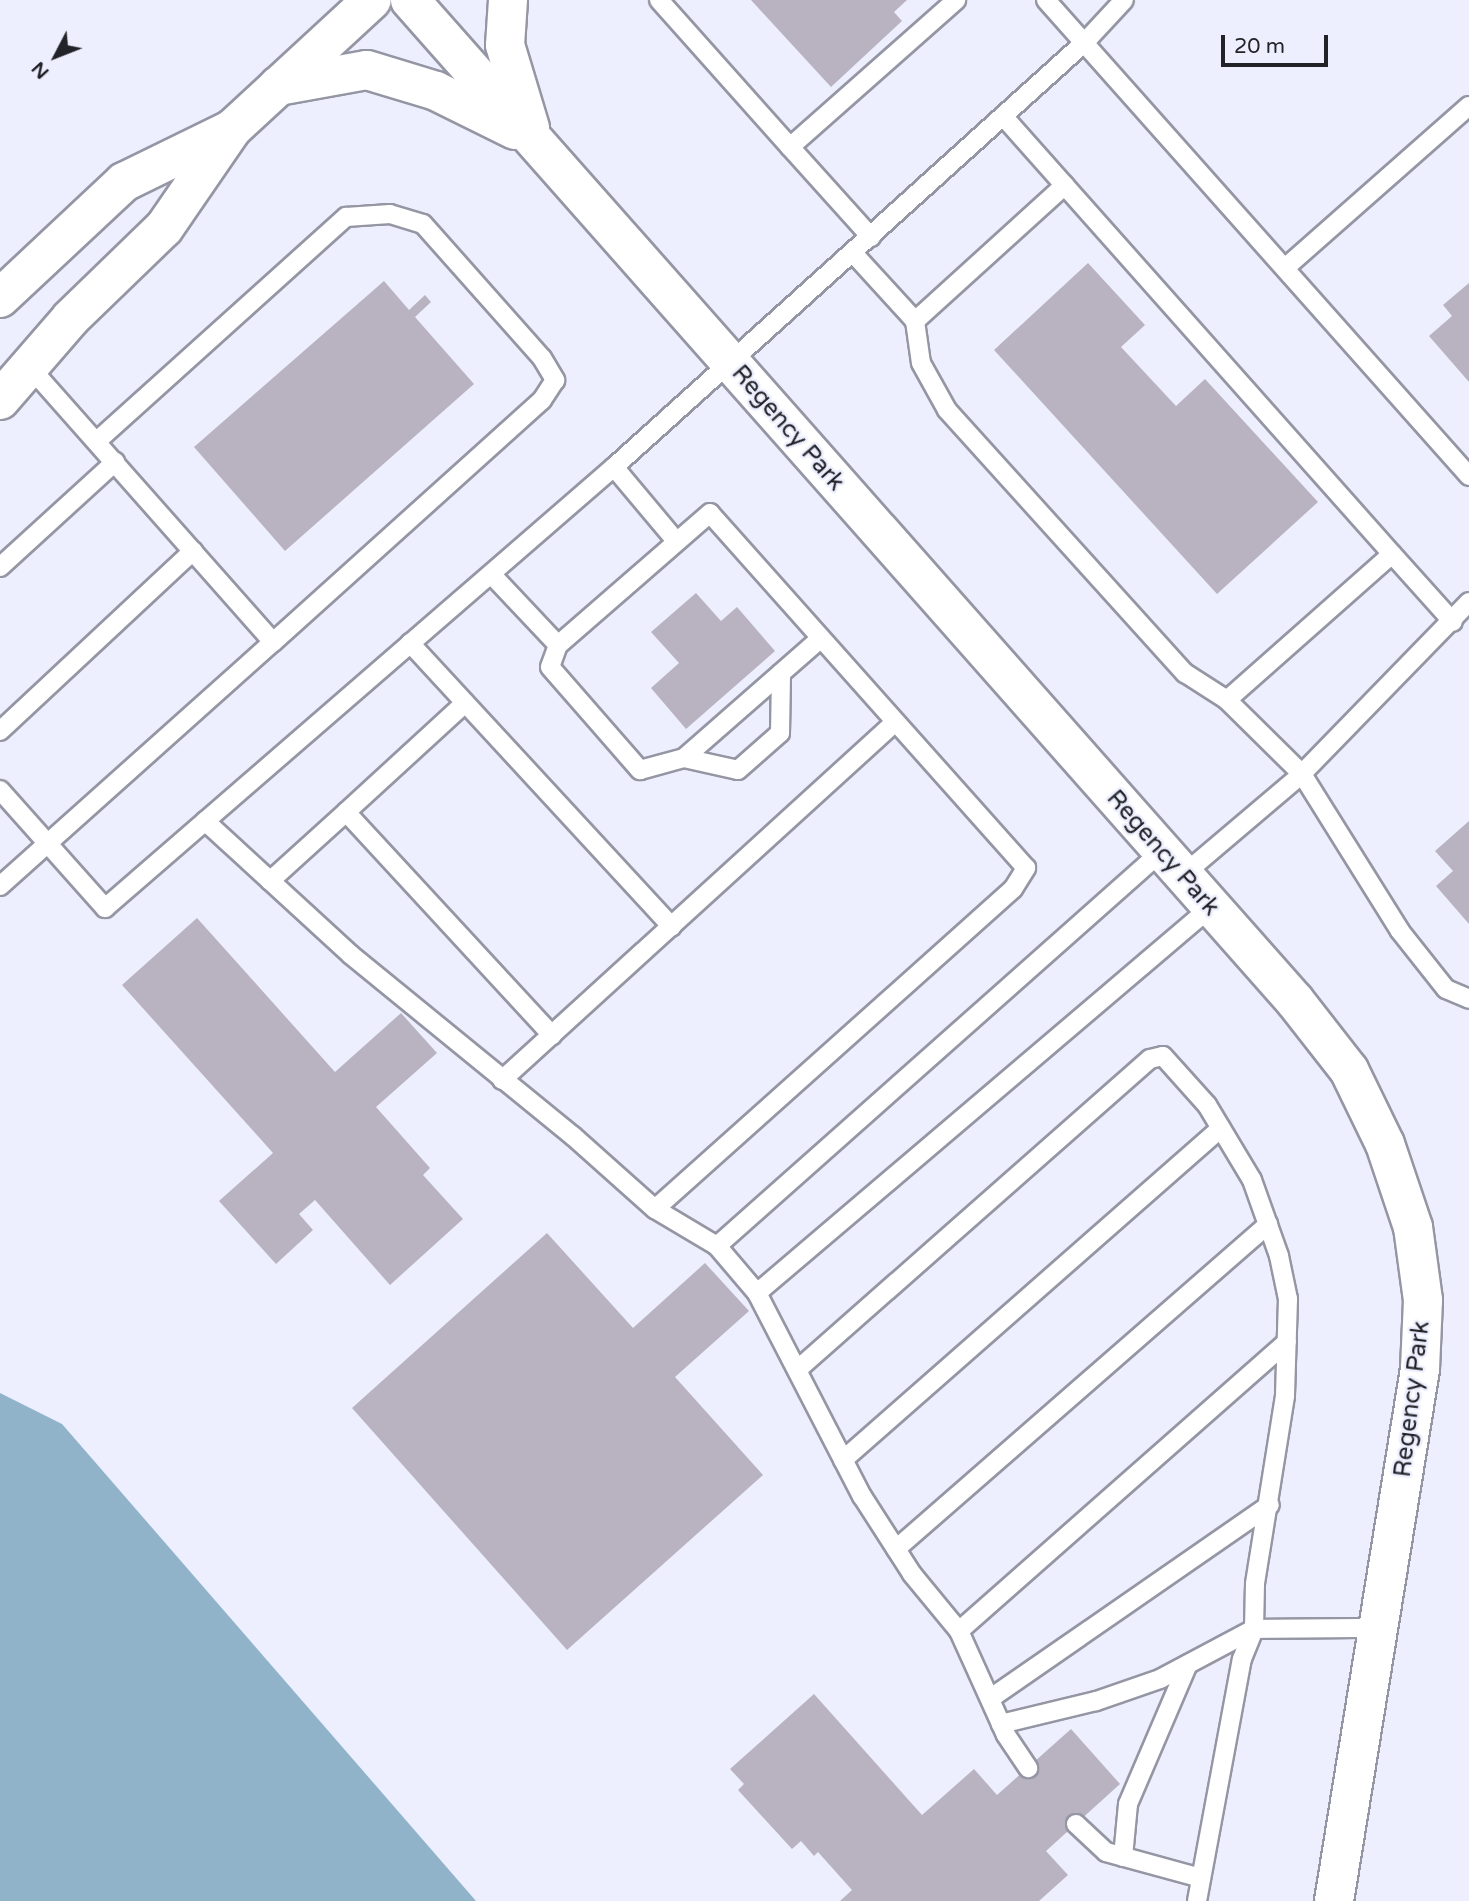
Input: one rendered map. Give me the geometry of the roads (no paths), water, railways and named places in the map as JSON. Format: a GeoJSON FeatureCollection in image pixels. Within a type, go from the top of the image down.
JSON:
{"type":"FeatureCollection","features":[{"type":"Feature","properties":{"kind":"street"},"geometry":{"type":"LineString","coordinates":[[0,400],[71,318],[164,228],[232,129],[372,0]]}},
{"type":"Feature","properties":{"kind":"street","name":"Regency Park"},"geometry":{"type":"LineString","coordinates":[[410,0],[1211,907],[1349,1070],[1385,1143],[1413,1227],[1423,1300],[1420,1369],[1334,1901]]}},
{"type":"Feature","properties":{"kind":"street"},"geometry":{"type":"LineString","coordinates":[[508,0],[505,46],[534,140]]}},
{"type":"Feature","properties":{"kind":"street"},"geometry":{"type":"LineString","coordinates":[[278,86],[367,70],[436,91],[534,140]]}},
{"type":"Feature","properties":{"kind":"street"},"geometry":{"type":"LineString","coordinates":[[0,298],[124,182],[232,129]]}},
{"type":"Feature","properties":{"kind":"lane"},"geometry":{"type":"LineString","coordinates":[[659,0],[871,237]]}},
{"type":"Feature","properties":{"kind":"lane"},"geometry":{"type":"LineString","coordinates":[[790,147],[956,0]]}},
{"type":"Feature","properties":{"kind":"lane"},"geometry":{"type":"LineString","coordinates":[[1046,0],[1469,476]]}},
{"type":"Feature","properties":{"kind":"lane"},"geometry":{"type":"LineString","coordinates":[[0,790],[105,908],[614,467],[1085,42],[1124,0]]}},
{"type":"Feature","properties":{"kind":"lane"},"geometry":{"type":"LineString","coordinates":[[1285,268],[1469,106]]}},
{"type":"Feature","properties":{"kind":"lane"},"geometry":{"type":"LineString","coordinates":[[1003,116],[1453,622]]}},
{"type":"Feature","properties":{"kind":"lane"},"geometry":{"type":"LineString","coordinates":[[915,321],[1065,185]]}},
{"type":"Feature","properties":{"kind":"lane"},"geometry":{"type":"LineString","coordinates":[[0,886],[542,400],[555,380],[542,358],[424,224],[390,214],[346,217],[97,441]]}},
{"type":"Feature","properties":{"kind":"lane"},"geometry":{"type":"LineString","coordinates":[[853,253],[915,321],[921,363],[947,410],[1185,673],[1227,700],[1302,774],[1400,931],[1446,989],[1469,999]]}},
{"type":"Feature","properties":{"kind":"lane"},"geometry":{"type":"LineString","coordinates":[[29,366],[274,642]]}},
{"type":"Feature","properties":{"kind":"lane"},"geometry":{"type":"LineString","coordinates":[[0,567],[115,462]]}},
{"type":"Feature","properties":{"kind":"lane"},"geometry":{"type":"LineString","coordinates":[[614,467],[676,541]]}},
{"type":"Feature","properties":{"kind":"lane"},"geometry":{"type":"LineString","coordinates":[[654,1209],[1013,889],[1026,868],[894,723],[821,638],[710,513],[558,645],[550,667],[640,770],[684,758],[821,638]]}},
{"type":"Feature","properties":{"kind":"lane"},"geometry":{"type":"LineString","coordinates":[[0,731],[193,551]]}},
{"type":"Feature","properties":{"kind":"lane"},"geometry":{"type":"LineString","coordinates":[[1227,700],[1392,554]]}},
{"type":"Feature","properties":{"kind":"lane"},"geometry":{"type":"LineString","coordinates":[[492,575],[558,645]]}},
{"type":"Feature","properties":{"kind":"lane"},"geometry":{"type":"LineString","coordinates":[[717,1246],[1172,863],[1302,774],[1453,622],[1469,602]]}},
{"type":"Feature","properties":{"kind":"lane"},"geometry":{"type":"LineString","coordinates":[[410,643],[671,927]]}},
{"type":"Feature","properties":{"kind":"lane"},"geometry":{"type":"LineString","coordinates":[[684,758],[738,770],[780,733],[781,673]]}},
{"type":"Feature","properties":{"kind":"lane"},"geometry":{"type":"LineString","coordinates":[[270,880],[465,703]]}},
{"type":"Feature","properties":{"kind":"lane"},"geometry":{"type":"LineString","coordinates":[[502,1080],[894,723]]}},
{"type":"Feature","properties":{"kind":"lane"},"geometry":{"type":"LineString","coordinates":[[346,812],[552,1035]]}},
{"type":"Feature","properties":{"kind":"lane"},"geometry":{"type":"LineString","coordinates":[[205,821],[351,955],[573,1136],[654,1209],[717,1246],[757,1293],[844,1460],[896,1549],[959,1631],[1001,1724],[1028,1768]]}},
{"type":"Feature","properties":{"kind":"lane"},"geometry":{"type":"LineString","coordinates":[[757,1293],[1211,907]]}},
{"type":"Feature","properties":{"kind":"lane"},"geometry":{"type":"LineString","coordinates":[[797,1370],[1150,1059],[1163,1056],[1207,1105],[1252,1180],[1268,1224],[1288,1299],[1287,1342],[1270,1505],[1255,1584],[1254,1629],[1242,1660],[1198,1901]]}},
{"type":"Feature","properties":{"kind":"lane"},"geometry":{"type":"LineString","coordinates":[[844,1460],[1221,1128]]}},
{"type":"Feature","properties":{"kind":"lane"},"geometry":{"type":"LineString","coordinates":[[896,1549],[1268,1224]]}},
{"type":"Feature","properties":{"kind":"lane"},"geometry":{"type":"LineString","coordinates":[[959,1631],[1287,1342]]}},
{"type":"Feature","properties":{"kind":"lane"},"geometry":{"type":"LineString","coordinates":[[990,1698],[1270,1505]]}},
{"type":"Feature","properties":{"kind":"lane"},"geometry":{"type":"LineString","coordinates":[[1001,1724],[1096,1701],[1188,1664],[1254,1629],[1379,1628]]}},
{"type":"Feature","properties":{"kind":"lane"},"geometry":{"type":"LineString","coordinates":[[1123,1857],[1128,1804],[1188,1664]]}},
{"type":"Feature","properties":{"kind":"lane"},"geometry":{"type":"LineString","coordinates":[[1076,1824],[1106,1852],[1202,1878]]}},
{"type":"Feature","properties":{"kind":"water"},"geometry":{"type":"Polygon","coordinates":[[[0,1393],[62,1424],[476,1901],[0,1901],[0,1393]]]}}]}
